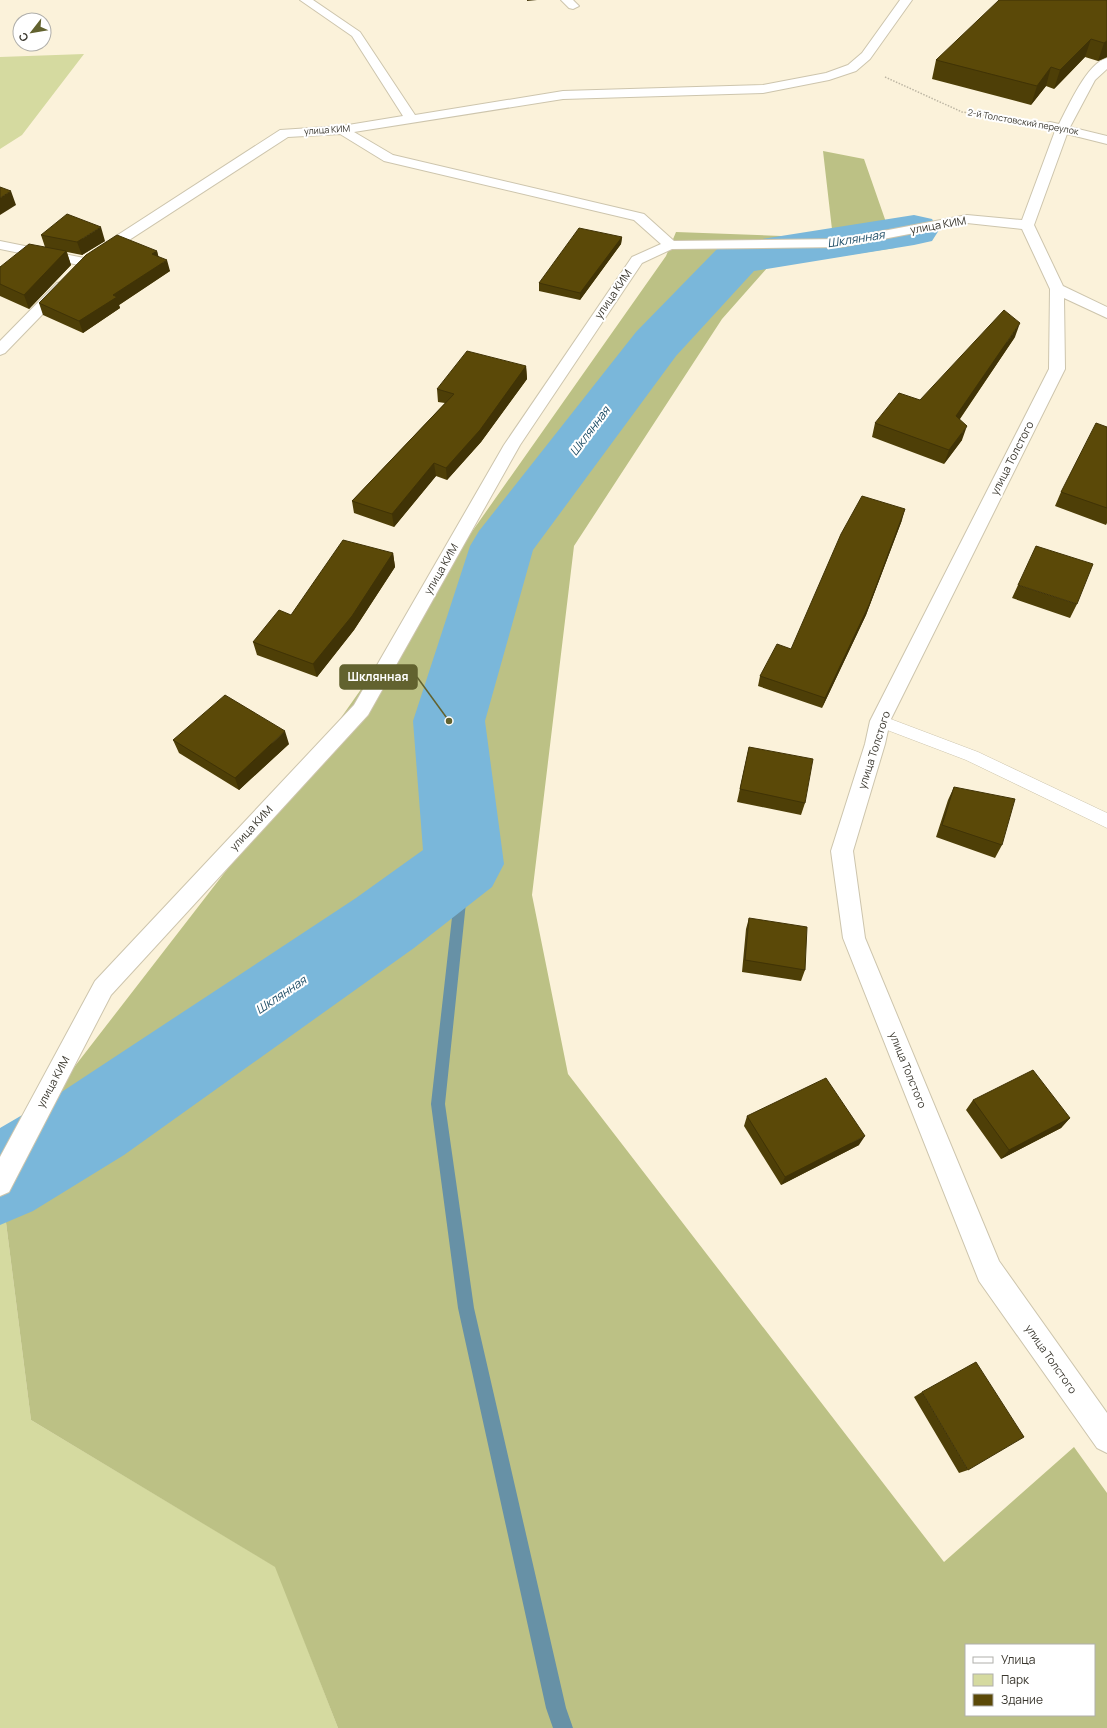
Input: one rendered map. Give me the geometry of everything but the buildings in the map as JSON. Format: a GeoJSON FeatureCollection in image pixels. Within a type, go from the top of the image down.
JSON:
{"type":"FeatureCollection","features":[{"type":"Feature","properties":{"kind":"street"},"geometry":{"type":"LineString","coordinates":[[306,0],[356,34],[412,120]]}},
{"type":"Feature","properties":{"kind":"street","name":"улица КИМ"},"geometry":{"type":"LineString","coordinates":[[0,350],[84,262],[196,192],[285,133],[342,130],[564,95],[763,89],[829,76],[852,68],[866,56],[906,0]]}},
{"type":"Feature","properties":{"kind":"street"},"geometry":{"type":"LineString","coordinates":[[1026,225],[1056,127],[1090,78],[1107,62]]}},
{"type":"Feature","properties":{"kind":"street","name":"2-й Толстовский переулок"},"geometry":{"type":"LineString","coordinates":[[1056,127],[1107,140]]}},
{"type":"Feature","properties":{"kind":"street"},"geometry":{"type":"LineString","coordinates":[[342,130],[389,158],[639,217],[670,245]]}},
{"type":"Feature","properties":{"kind":"street","name":"улица КИМ"},"geometry":{"type":"LineString","coordinates":[[0,1184],[103,988],[360,710],[512,445],[637,260],[670,245],[841,243],[967,219],[1026,225]]}},
{"type":"Feature","properties":{"kind":"street","name":"улица Толстого"},"geometry":{"type":"LineString","coordinates":[[1026,225],[1057,289],[1056,369],[880,721],[875,744],[842,851],[854,938],[989,1271],[1107,1438]]}},
{"type":"Feature","properties":{"kind":"street"},"geometry":{"type":"LineString","coordinates":[[0,245],[84,262]]}},
{"type":"Feature","properties":{"kind":"street"},"geometry":{"type":"LineString","coordinates":[[1057,289],[1107,313]]}},
{"type":"Feature","properties":{"kind":"lane"},"geometry":{"type":"LineString","coordinates":[[880,721],[972,756],[1107,821]]}},
{"type":"Feature","properties":{"kind":"path","name":"2-й Толстовский переулок"},"geometry":{"type":"LineString","coordinates":[[852,68],[874,72],[962,112],[1056,127]]}},
{"type":"Feature","properties":{"kind":"green space"},"geometry":{"type":"Polygon","coordinates":[[[84,54],[22,135],[0,149],[0,57],[84,54]]]}},
{"type":"Feature","properties":{"kind":"green space"},"geometry":{"type":"Polygon","coordinates":[[[823,151],[864,159],[895,248],[768,267],[722,319],[574,546],[532,895],[568,1074],[944,1562],[1074,1447],[1107,1493],[1107,1728],[338,1728],[275,1567],[31,1420],[0,1175],[0,1163],[307,766],[666,256],[676,232],[833,238],[823,151]]]}},
{"type":"Feature","properties":{"kind":"green space"},"geometry":{"type":"Polygon","coordinates":[[[0,1175],[31,1420],[276,1567],[338,1728],[0,1728],[0,1175]]]}},
{"type":"Feature","properties":{"kind":"waterway","name":"Шклянная"},"geometry":{"type":"LineString","coordinates":[[0,1179],[92,1124],[385,923],[464,864],[449,721],[502,546],[656,344],[737,258],[914,230]]}},
{"type":"Feature","properties":{"kind":"waterway"},"geometry":{"type":"LineString","coordinates":[[464,864],[438,1104],[466,1308],[556,1708],[563,1728]]}},
{"type":"Feature","properties":{"kind":"place","name":"Шклянная"},"geometry":{"type":"Point","coordinates":[449,721]}}]}
